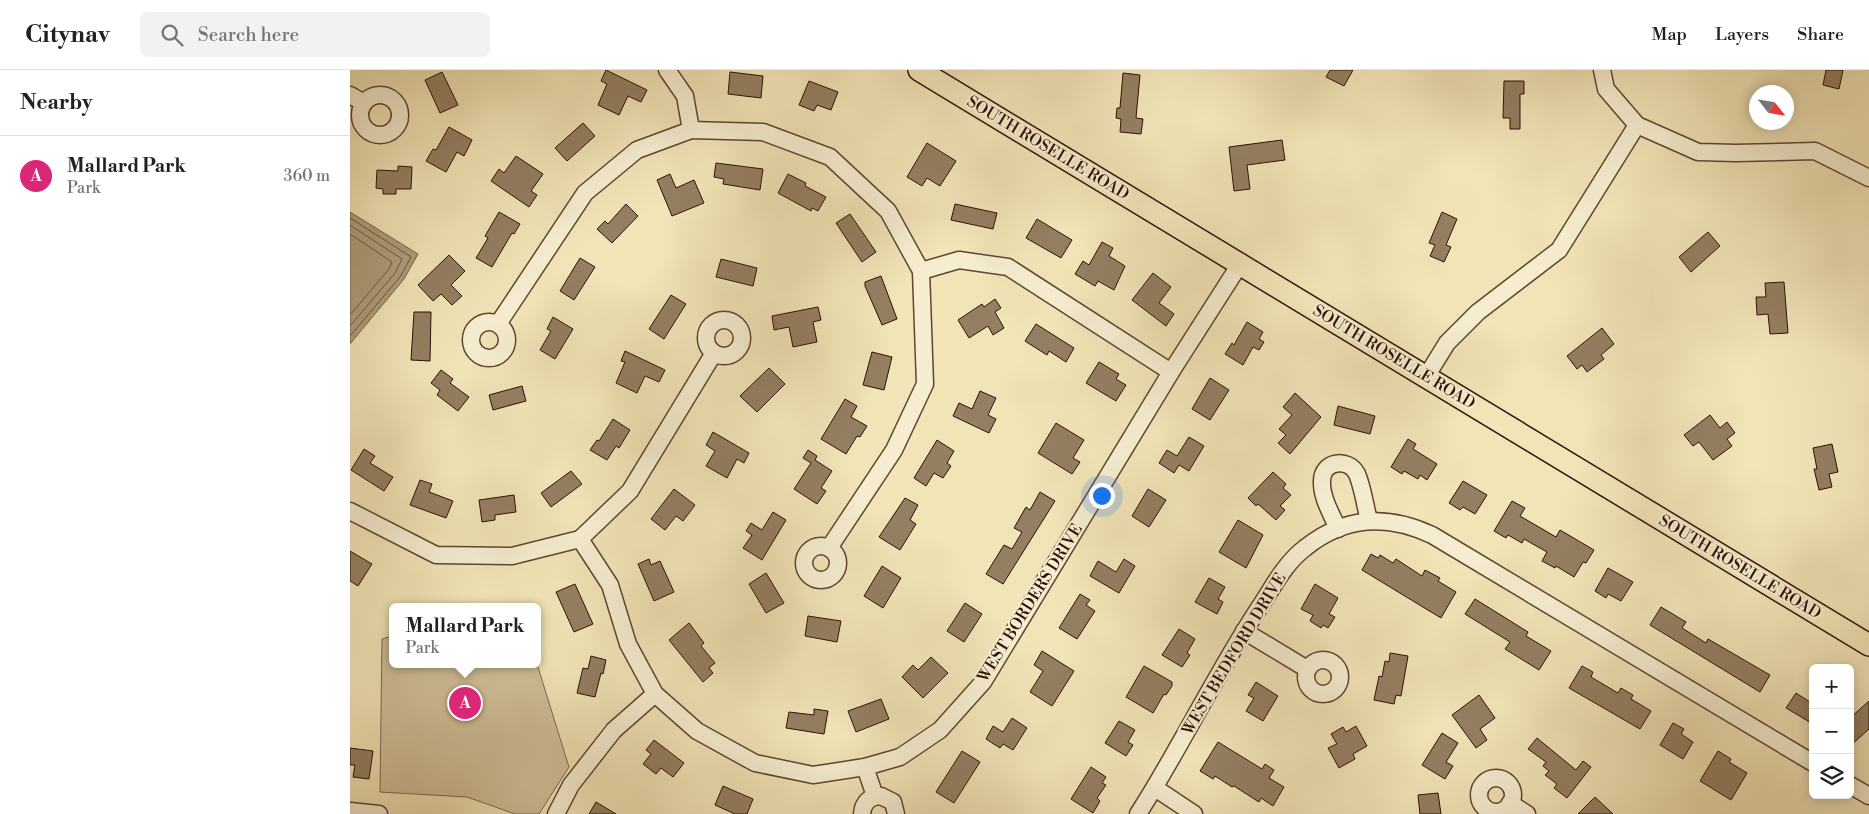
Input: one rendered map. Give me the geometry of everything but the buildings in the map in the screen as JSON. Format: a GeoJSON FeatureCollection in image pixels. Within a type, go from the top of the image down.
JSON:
{"type":"FeatureCollection","features":[{"type":"Feature","properties":{"kind":"main road","name":"SOUTH ROSELLE ROAD"},"geometry":{"type":"LineString","coordinates":[[919,70],[1869,645]]}},
{"type":"Feature","properties":{"kind":"street"},"geometry":{"type":"LineString","coordinates":[[667,70],[685,96],[691,130]]}},
{"type":"Feature","properties":{"kind":"street"},"geometry":{"type":"LineString","coordinates":[[1602,70],[1606,89],[1637,125],[1698,152],[1816,151],[1869,178]]}},
{"type":"Feature","properties":{"kind":"street"},"geometry":{"type":"LineString","coordinates":[[1426,377],[1447,343],[1478,312],[1559,250],[1637,125]]}},
{"type":"Feature","properties":{"kind":"street"},"geometry":{"type":"LineString","coordinates":[[498,324],[585,193],[637,150],[691,130],[763,132],[830,157],[888,211],[921,271],[925,384],[894,450],[829,548]]}},
{"type":"Feature","properties":{"kind":"street"},"geometry":{"type":"LineString","coordinates":[[921,271],[959,260],[1008,267],[1170,372]]}},
{"type":"Feature","properties":{"kind":"street","name":"WEST BORDERS DRIVE"},"geometry":{"type":"LineString","coordinates":[[580,539],[610,584],[628,644],[655,694],[697,731],[755,763],[813,775],[865,767],[900,757],[940,730],[983,682],[1170,372],[1240,264]]}},
{"type":"Feature","properties":{"kind":"street"},"geometry":{"type":"LineString","coordinates":[[350,511],[436,555],[512,556],[580,539],[630,491],[714,353]]}},
{"type":"Feature","properties":{"kind":"street"},"geometry":{"type":"LineString","coordinates":[[1338,530],[1324,494],[1321,480],[1328,468],[1334,463],[1344,462],[1351,466],[1357,474],[1362,521],[1393,521],[1414,526],[1432,535],[1809,761]]}},
{"type":"Feature","properties":{"kind":"street","name":"WEST BEDFORD DRIVE"},"geometry":{"type":"LineString","coordinates":[[1138,814],[1155,788],[1244,631],[1294,556],[1326,533],[1362,521]]}},
{"type":"Feature","properties":{"kind":"street"},"geometry":{"type":"LineString","coordinates":[[1244,631],[1307,669]]}},
{"type":"Feature","properties":{"kind":"street"},"geometry":{"type":"LineString","coordinates":[[556,814],[571,785],[614,730],[655,694]]}},
{"type":"Feature","properties":{"kind":"street"},"geometry":{"type":"LineString","coordinates":[[865,767],[875,796]]}},
{"type":"Feature","properties":{"kind":"street"},"geometry":{"type":"LineString","coordinates":[[1854,787],[1869,796]]}},
{"type":"Feature","properties":{"kind":"street"},"geometry":{"type":"LineString","coordinates":[[1155,788],[1194,814]]}},
{"type":"Feature","properties":{"kind":"street"},"geometry":{"type":"LineString","coordinates":[[862,814],[864,804],[875,796],[882,796],[893,802],[896,814]]}},
{"type":"Feature","properties":{"kind":"street"},"geometry":{"type":"LineString","coordinates":[[1510,804],[1527,814]]}},
{"type":"Feature","properties":{"kind":"street"},"geometry":{"type":"LineString","coordinates":[[350,811],[379,814]]}},
{"type":"Feature","properties":{"kind":"shaded area"},"geometry":{"type":"Polygon","coordinates":[[[389,637],[389,668],[538,668],[569,767],[539,814],[515,814],[467,797],[380,792],[382,639],[389,637]]]}},
{"type":"Feature","properties":{"kind":"water"},"geometry":{"type":"Polygon","coordinates":[[[350,212],[418,254],[404,279],[350,344],[350,212]]]}},
{"type":"Feature","properties":{"kind":"place","name":"Mallard Park"},"geometry":{"type":"Point","coordinates":[465,703]}}]}
